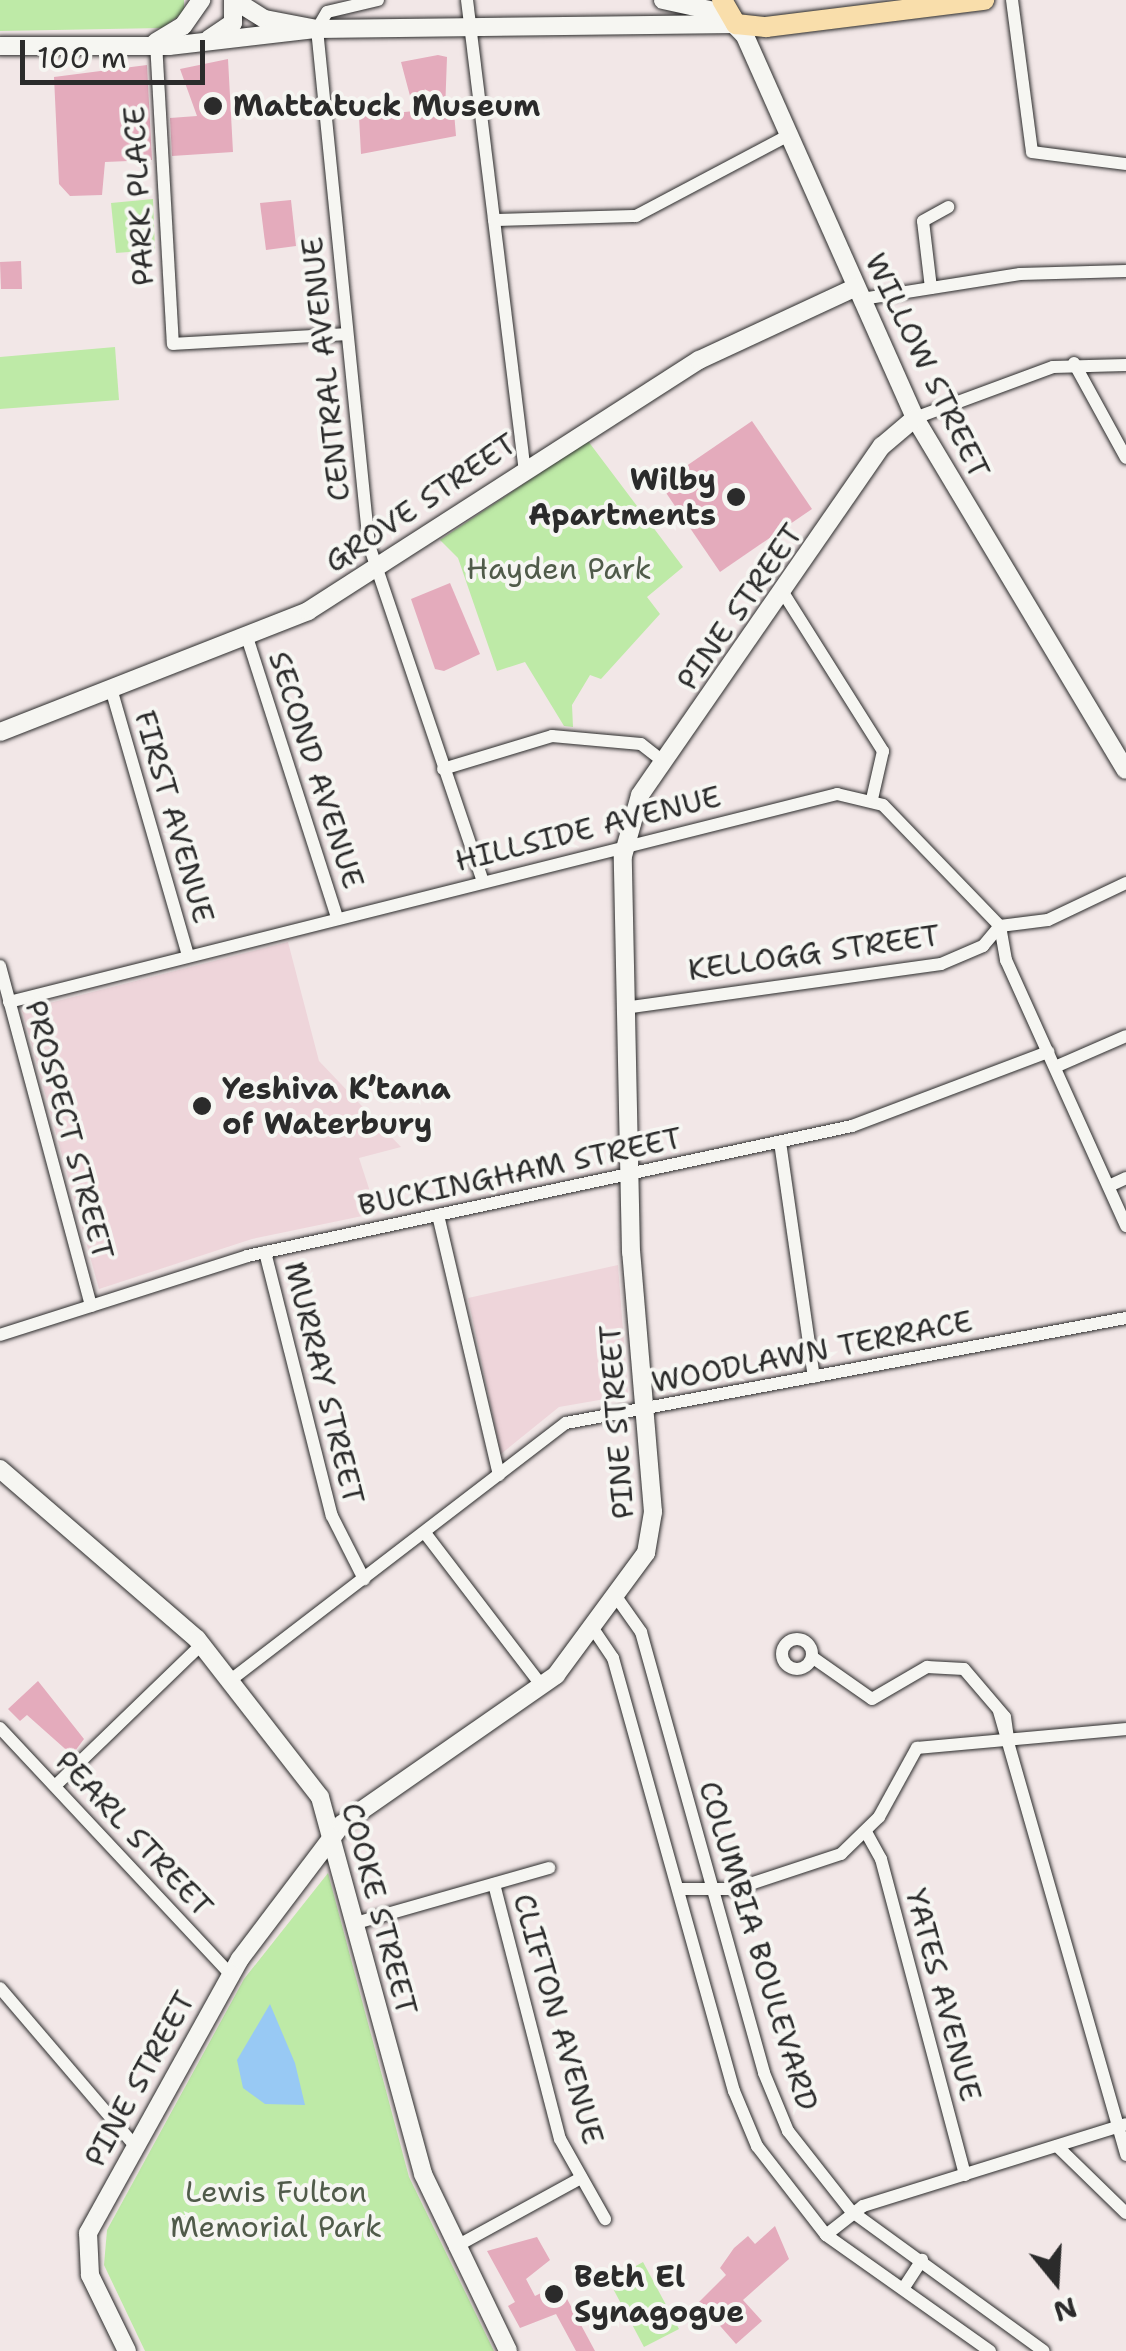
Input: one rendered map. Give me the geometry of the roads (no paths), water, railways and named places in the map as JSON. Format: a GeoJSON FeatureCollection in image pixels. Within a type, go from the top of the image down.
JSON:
{"type":"FeatureCollection","features":[{"type":"Feature","properties":{"kind":"main road"},"geometry":{"type":"LineString","coordinates":[[189,44],[232,25],[233,0],[265,20],[316,29]]}},
{"type":"Feature","properties":{"kind":"main road"},"geometry":{"type":"LineString","coordinates":[[663,0],[718,12],[736,24]]}},
{"type":"Feature","properties":{"kind":"main road"},"geometry":{"type":"LineString","coordinates":[[722,0],[736,24]]}},
{"type":"Feature","properties":{"kind":"main road"},"geometry":{"type":"LineString","coordinates":[[0,46],[189,44],[316,29],[472,24],[780,26],[981,0]]}},
{"type":"Feature","properties":{"kind":"main road"},"geometry":{"type":"LineString","coordinates":[[156,42],[196,4]]}},
{"type":"Feature","properties":{"kind":"main road","name":"WILLOW STREET"},"geometry":{"type":"LineString","coordinates":[[736,24],[915,418],[1126,770]]}},
{"type":"Feature","properties":{"kind":"main road","name":"GROVE STREET"},"geometry":{"type":"LineString","coordinates":[[0,732],[247,637],[374,569],[524,467],[713,352],[859,293]]}},
{"type":"Feature","properties":{"kind":"main road","name":"PINE STREET"},"geometry":{"type":"LineString","coordinates":[[126,2351],[90,2275],[86,2246],[135,2146],[230,1974],[333,1833],[542,1686],[594,1630],[617,1598],[652,1534],[629,1173],[624,1008],[626,845],[637,801],[784,594],[882,446],[915,418]]}},
{"type":"Feature","properties":{"kind":"main road","name":"COOKE STREET"},"geometry":{"type":"LineString","coordinates":[[0,1469],[202,1644],[320,1797],[333,1833],[418,2159],[508,2351]]}},
{"type":"Feature","properties":{"kind":"street"},"geometry":{"type":"LineString","coordinates":[[316,29],[327,12],[378,0]]}},
{"type":"Feature","properties":{"kind":"street"},"geometry":{"type":"LineString","coordinates":[[468,0],[524,467]]}},
{"type":"Feature","properties":{"kind":"street"},"geometry":{"type":"LineString","coordinates":[[1012,0],[1032,152],[1126,164]]}},
{"type":"Feature","properties":{"kind":"street","name":"CENTRAL AVENUE"},"geometry":{"type":"LineString","coordinates":[[316,29],[374,569],[483,881]]}},
{"type":"Feature","properties":{"kind":"street","name":"PARK PLACE"},"geometry":{"type":"LineString","coordinates":[[156,42],[175,346],[348,334]]}},
{"type":"Feature","properties":{"kind":"street"},"geometry":{"type":"LineString","coordinates":[[494,220],[636,216],[789,134]]}},
{"type":"Feature","properties":{"kind":"street"},"geometry":{"type":"LineString","coordinates":[[930,288],[924,221],[948,207]]}},
{"type":"Feature","properties":{"kind":"street"},"geometry":{"type":"LineString","coordinates":[[859,293],[930,288],[1020,274],[1126,271]]}},
{"type":"Feature","properties":{"kind":"street"},"geometry":{"type":"LineString","coordinates":[[915,418],[1074,364],[1126,365]]}},
{"type":"Feature","properties":{"kind":"street"},"geometry":{"type":"LineString","coordinates":[[1074,364],[1126,458]]}},
{"type":"Feature","properties":{"kind":"street"},"geometry":{"type":"LineString","coordinates":[[784,594],[883,751],[872,798],[1000,926],[1006,960],[1126,1226]]}},
{"type":"Feature","properties":{"kind":"street","name":"SECOND AVENUE"},"geometry":{"type":"LineString","coordinates":[[247,637],[337,918]]}},
{"type":"Feature","properties":{"kind":"street","name":"FIRST AVENUE"},"geometry":{"type":"LineString","coordinates":[[112,692],[188,956]]}},
{"type":"Feature","properties":{"kind":"street"},"geometry":{"type":"LineString","coordinates":[[444,769],[552,736],[641,744],[664,762]]}},
{"type":"Feature","properties":{"kind":"street","name":"HILLSIDE AVENUE"},"geometry":{"type":"LineString","coordinates":[[9,1002],[829,794],[872,798]]}},
{"type":"Feature","properties":{"kind":"street"},"geometry":{"type":"LineString","coordinates":[[1000,926],[1048,920],[1126,883]]}},
{"type":"Feature","properties":{"kind":"street","name":"KELLOGG STREET"},"geometry":{"type":"LineString","coordinates":[[624,1008],[941,964],[983,946],[1000,926]]}},
{"type":"Feature","properties":{"kind":"street","name":"PROSPECT STREET"},"geometry":{"type":"LineString","coordinates":[[0,966],[91,1306]]}},
{"type":"Feature","properties":{"kind":"street"},"geometry":{"type":"LineString","coordinates":[[1055,1067],[1126,1036]]}},
{"type":"Feature","properties":{"kind":"street","name":"BUCKINGHAM STREET"},"geometry":{"type":"LineString","coordinates":[[0,1335],[265,1252],[862,1123],[1048,1052]]}},
{"type":"Feature","properties":{"kind":"street"},"geometry":{"type":"LineString","coordinates":[[780,1142],[814,1376]]}},
{"type":"Feature","properties":{"kind":"street"},"geometry":{"type":"LineString","coordinates":[[1109,1186],[1126,1178]]}},
{"type":"Feature","properties":{"kind":"street"},"geometry":{"type":"LineString","coordinates":[[438,1215],[499,1475]]}},
{"type":"Feature","properties":{"kind":"street","name":"MURRAY STREET"},"geometry":{"type":"LineString","coordinates":[[265,1252],[332,1516],[364,1578]]}},
{"type":"Feature","properties":{"kind":"street","name":"WOODLAWN TERRACE"},"geometry":{"type":"LineString","coordinates":[[232,1679],[566,1424],[1126,1318]]}},
{"type":"Feature","properties":{"kind":"street"},"geometry":{"type":"LineString","coordinates":[[425,1533],[542,1686]]}},
{"type":"Feature","properties":{"kind":"street","name":"COLUMBIA BOULEVARD"},"geometry":{"type":"LineString","coordinates":[[617,1598],[640,1632],[780,2116],[815,2174],[851,2211],[1044,2351]]}},
{"type":"Feature","properties":{"kind":"street","name":"COLUMBIA BOULEVARD"},"geometry":{"type":"LineString","coordinates":[[594,1630],[613,1658],[742,2113],[780,2182],[826,2235],[990,2351]]}},
{"type":"Feature","properties":{"kind":"street"},"geometry":{"type":"LineString","coordinates":[[55,1786],[202,1644]]}},
{"type":"Feature","properties":{"kind":"street"},"geometry":{"type":"LineString","coordinates":[[812,1657],[872,1698],[927,1667],[958,1666],[981,1681],[999,1711],[1008,1739],[1121,2125],[1126,2154]]}},
{"type":"Feature","properties":{"kind":"street","name":"PEARL STREET"},"geometry":{"type":"LineString","coordinates":[[0,1728],[230,1974]]}},
{"type":"Feature","properties":{"kind":"street"},"geometry":{"type":"LineString","coordinates":[[678,1889],[713,1890],[819,1865],[866,1832],[913,1750],[1126,1729]]}},
{"type":"Feature","properties":{"kind":"street","name":"YATES AVENUE"},"geometry":{"type":"LineString","coordinates":[[866,1832],[882,1858],[965,2174]]}},
{"type":"Feature","properties":{"kind":"street"},"geometry":{"type":"LineString","coordinates":[[356,1923],[550,1868]]}},
{"type":"Feature","properties":{"kind":"street","name":"CLIFTON AVENUE"},"geometry":{"type":"LineString","coordinates":[[494,1884],[560,2139],[605,2220]]}},
{"type":"Feature","properties":{"kind":"street"},"geometry":{"type":"LineString","coordinates":[[0,1988],[135,2146]]}},
{"type":"Feature","properties":{"kind":"street"},"geometry":{"type":"LineString","coordinates":[[826,2235],[851,2211],[1121,2125]]}},
{"type":"Feature","properties":{"kind":"street"},"geometry":{"type":"LineString","coordinates":[[1057,2146],[1126,2214]]}},
{"type":"Feature","properties":{"kind":"street"},"geometry":{"type":"LineString","coordinates":[[456,2247],[581,2178]]}},
{"type":"Feature","properties":{"kind":"street"},"geometry":{"type":"LineString","coordinates":[[903,2290],[922,2260]]}},
{"type":"Feature","properties":{"kind":"water"},"geometry":{"type":"Polygon","coordinates":[[[270,2004],[295,2063],[305,2105],[265,2104],[243,2088],[237,2060],[270,2004]]]}},
{"type":"Feature","properties":{"kind":"place","name":"Mattatuck Museum"},"geometry":{"type":"Point","coordinates":[213,106]}},
{"type":"Feature","properties":{"kind":"place","name":"Wilby Apartments"},"geometry":{"type":"Point","coordinates":[736,497]}},
{"type":"Feature","properties":{"kind":"place","name":"Yeshiva K’tana of Waterbury"},"geometry":{"type":"Point","coordinates":[202,1106]}},
{"type":"Feature","properties":{"kind":"place","name":"Beth El Synagogue"},"geometry":{"type":"Point","coordinates":[554,2294]}},
{"type":"Feature","properties":{"kind":"park label","name":"Hayden Park"},"geometry":{"type":"Point","coordinates":[559,569]}},
{"type":"Feature","properties":{"kind":"park label","name":"Lewis Fulton Memorial Park"},"geometry":{"type":"Point","coordinates":[276,2209]}}]}
